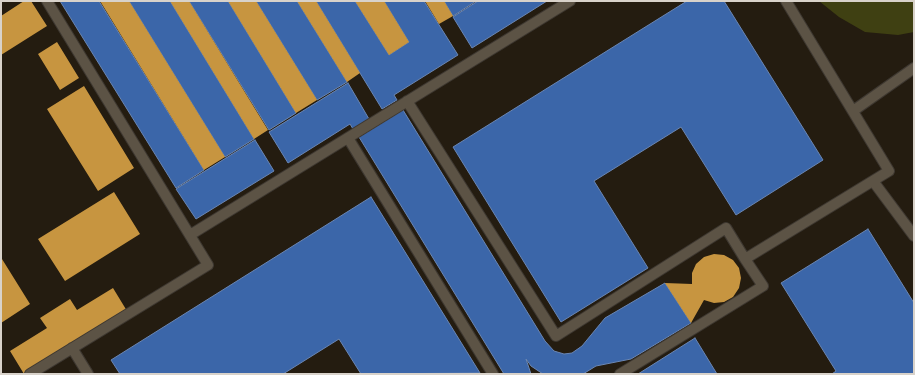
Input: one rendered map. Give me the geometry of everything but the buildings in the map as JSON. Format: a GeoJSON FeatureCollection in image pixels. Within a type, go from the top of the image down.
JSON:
{"type":"FeatureCollection","features":[{"type":"Feature","properties":{"kind":"lane"},"geometry":{"type":"LineString","coordinates":[[30,374],[208,265],[47,1]]}},
{"type":"Feature","properties":{"kind":"lane"},"geometry":{"type":"LineString","coordinates":[[190,235],[570,1]]}},
{"type":"Feature","properties":{"kind":"lane"},"geometry":{"type":"LineString","coordinates":[[745,259],[889,171],[786,1]]}},
{"type":"Feature","properties":{"kind":"lane"},"geometry":{"type":"LineString","coordinates":[[853,111],[914,68]]}},
{"type":"Feature","properties":{"kind":"lane"},"geometry":{"type":"LineString","coordinates":[[408,101],[556,336],[726,228],[763,286],[620,374]]}},
{"type":"Feature","properties":{"kind":"lane"},"geometry":{"type":"LineString","coordinates":[[348,138],[493,374]]}},
{"type":"Feature","properties":{"kind":"lane"},"geometry":{"type":"LineString","coordinates":[[873,180],[914,236]]}},
{"type":"Feature","properties":{"kind":"lane"},"geometry":{"type":"LineString","coordinates":[[72,348],[88,374]]}},
{"type":"Feature","properties":{"kind":"shaded area"},"geometry":{"type":"Polygon","coordinates":[[[819,1],[914,1],[914,32],[898,35],[865,32],[839,17],[819,1]]]}},
{"type":"Feature","properties":{"kind":"water"},"geometry":{"type":"Polygon","coordinates":[[[60,1],[99,1],[204,170],[176,188],[60,1]]]}},
{"type":"Feature","properties":{"kind":"water"},"geometry":{"type":"Polygon","coordinates":[[[129,1],[170,1],[254,139],[225,157],[129,1]]]}},
{"type":"Feature","properties":{"kind":"water"},"geometry":{"type":"Polygon","coordinates":[[[189,1],[228,1],[296,113],[269,130],[189,1]]]}},
{"type":"Feature","properties":{"kind":"water"},"geometry":{"type":"Polygon","coordinates":[[[256,1],[297,1],[347,82],[317,100],[256,1]]]}},
{"type":"Feature","properties":{"kind":"water"},"geometry":{"type":"Polygon","coordinates":[[[316,1],[355,1],[389,55],[409,42],[384,1],[424,1],[458,55],[394,95],[397,100],[382,109],[316,1]]]}},
{"type":"Feature","properties":{"kind":"water"},"geometry":{"type":"Polygon","coordinates":[[[444,1],[476,1],[453,16],[444,1]]]}},
{"type":"Feature","properties":{"kind":"water"},"geometry":{"type":"Polygon","coordinates":[[[478,1],[547,1],[472,48],[453,17],[478,1]]]}},
{"type":"Feature","properties":{"kind":"water"},"geometry":{"type":"Polygon","coordinates":[[[687,1],[724,1],[823,160],[736,215],[681,127],[594,181],[648,268],[561,322],[453,147],[687,1]]]}},
{"type":"Feature","properties":{"kind":"water"},"geometry":{"type":"Polygon","coordinates":[[[348,83],[369,119],[353,129],[350,124],[288,163],[269,132],[348,83]]]}},
{"type":"Feature","properties":{"kind":"water"},"geometry":{"type":"Polygon","coordinates":[[[403,110],[545,341],[554,351],[564,354],[572,353],[582,346],[605,318],[665,283],[691,323],[631,359],[596,366],[583,374],[543,374],[531,366],[526,359],[531,374],[504,374],[359,137],[403,110]]]}},
{"type":"Feature","properties":{"kind":"water"},"geometry":{"type":"Polygon","coordinates":[[[255,140],[274,171],[196,219],[176,189],[255,140]]]}},
{"type":"Feature","properties":{"kind":"water"},"geometry":{"type":"Polygon","coordinates":[[[371,197],[480,373],[361,374],[339,339],[283,374],[120,374],[111,360],[371,197]]]}},
{"type":"Feature","properties":{"kind":"water"},"geometry":{"type":"Polygon","coordinates":[[[868,229],[914,303],[914,374],[832,374],[836,371],[781,283],[868,229]]]}},
{"type":"Feature","properties":{"kind":"water"},"geometry":{"type":"Polygon","coordinates":[[[695,338],[717,374],[638,374],[695,338]]]}}]}
